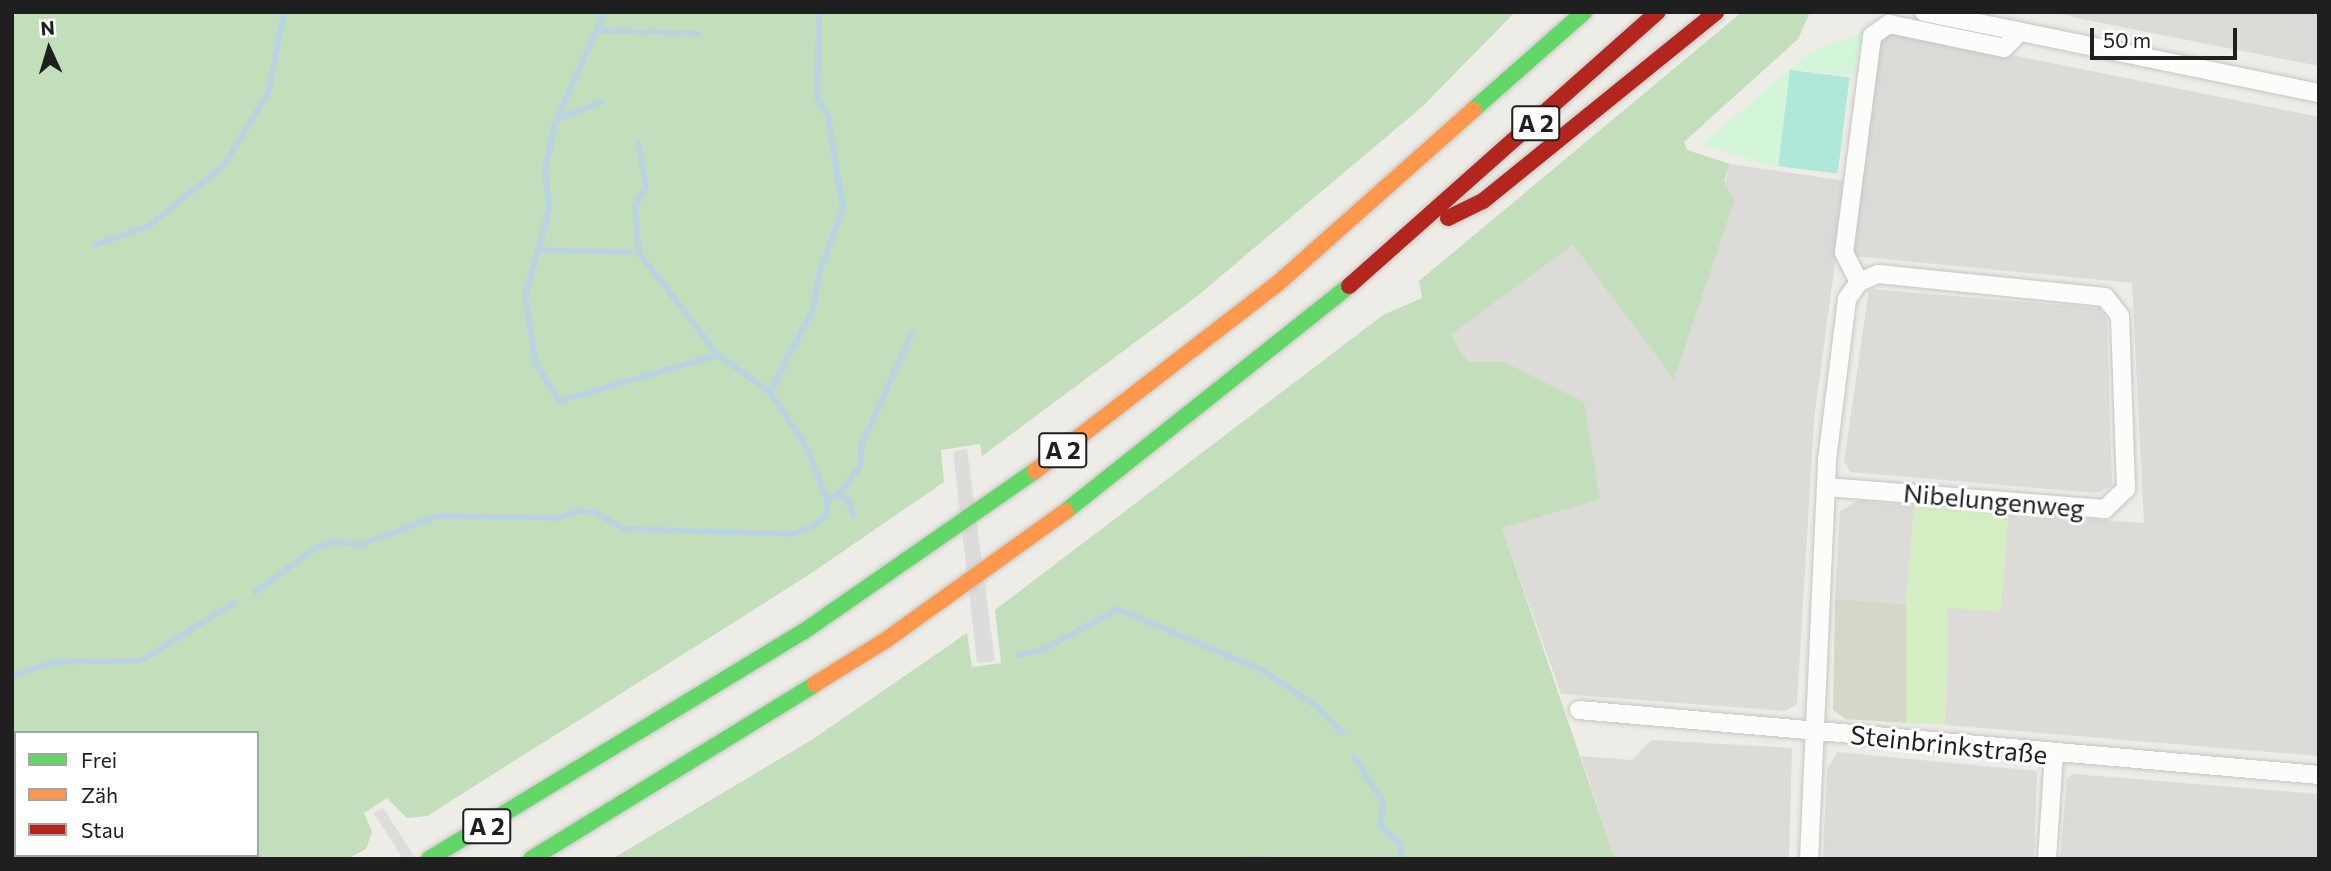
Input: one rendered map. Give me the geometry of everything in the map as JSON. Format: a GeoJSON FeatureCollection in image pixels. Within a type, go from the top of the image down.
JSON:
{"type":"FeatureCollection","features":[{"type":"Feature","properties":{"kind":"highway"},"geometry":{"type":"LineString","coordinates":[[1541,53],[1557,12]]}},
{"type":"Feature","properties":{"kind":"highway","name":"A 2"},"geometry":{"type":"LineString","coordinates":[[429,859],[803,632],[1017,485],[1276,285],[1541,53],[1584,12]]}},
{"type":"Feature","properties":{"kind":"highway","name":"A 2"},"geometry":{"type":"LineString","coordinates":[[531,859],[887,640],[1129,465],[1415,233],[1658,12]]}},
{"type":"Feature","properties":{"kind":"highway"},"geometry":{"type":"LineString","coordinates":[[1415,233],[1483,201],[1716,12]]}},
{"type":"Feature","properties":{"kind":"street"},"geometry":{"type":"LineString","coordinates":[[1924,12],[2319,93]]}},
{"type":"Feature","properties":{"kind":"street"},"geometry":{"type":"LineString","coordinates":[[1808,859],[1826,487],[1847,299],[1859,282],[1844,253],[1872,36],[1889,24],[2004,48],[2020,32]]}},
{"type":"Feature","properties":{"kind":"street","name":"Nibelungenweg"},"geometry":{"type":"LineString","coordinates":[[1826,487],[2105,509],[2126,488],[2120,316],[2105,297],[1878,274],[1859,282]]}},
{"type":"Feature","properties":{"kind":"street","name":"Steinbrinkstraße"},"geometry":{"type":"LineString","coordinates":[[1579,710],[2054,754],[2319,775]]}},
{"type":"Feature","properties":{"kind":"street"},"geometry":{"type":"LineString","coordinates":[[2047,859],[2054,754]]}},
{"type":"Feature","properties":{"kind":"shaded area"},"geometry":{"type":"Polygon","coordinates":[[[2051,12],[2319,12],[2319,66],[2096,22],[2051,12]]]}},
{"type":"Feature","properties":{"kind":"shaded area"},"geometry":{"type":"Polygon","coordinates":[[[1898,32],[2319,117],[2319,756],[1946,725],[1947,607],[2001,611],[2008,514],[2144,523],[2132,283],[1853,256],[1850,242],[1879,35],[1898,32]]]}},
{"type":"Feature","properties":{"kind":"shaded area"},"geometry":{"type":"Polygon","coordinates":[[[1730,164],[1846,181],[1814,420],[1797,704],[1785,711],[1561,694],[1502,528],[1504,362],[1468,362],[1449,335],[1573,245],[1674,378],[1730,164]]]}},
{"type":"Feature","properties":{"kind":"shaded area"},"geometry":{"type":"Polygon","coordinates":[[[1869,289],[2099,308],[2107,319],[2112,486],[2096,493],[1850,472],[1844,461],[1869,289]]]}},
{"type":"Feature","properties":{"kind":"shaded area"},"geometry":{"type":"Polygon","coordinates":[[[1857,501],[1914,506],[1906,604],[1835,599],[1840,511],[1857,501]]]}},
{"type":"Feature","properties":{"kind":"shaded area"},"geometry":{"type":"Polygon","coordinates":[[[1835,599],[1906,604],[1906,723],[1846,719],[1833,710],[1835,599]]]}},
{"type":"Feature","properties":{"kind":"shaded area"},"geometry":{"type":"Polygon","coordinates":[[[1651,740],[1792,748],[1789,859],[1615,859],[1581,756],[1632,760],[1651,740]]]}},
{"type":"Feature","properties":{"kind":"shaded area"},"geometry":{"type":"Polygon","coordinates":[[[1837,752],[2037,771],[2034,859],[1823,859],[1827,770],[1837,752]]]}},
{"type":"Feature","properties":{"kind":"shaded area"},"geometry":{"type":"Polygon","coordinates":[[[2073,774],[2319,794],[2319,859],[2060,859],[2067,778],[2073,774]]]}},
{"type":"Feature","properties":{"kind":"green space"},"geometry":{"type":"Polygon","coordinates":[[[12,12],[1515,12],[1423,106],[1196,297],[982,456],[980,444],[941,450],[944,482],[807,576],[427,816],[407,818],[387,798],[364,813],[372,832],[366,849],[347,859],[12,859],[12,12]]]}},
{"type":"Feature","properties":{"kind":"green space"},"geometry":{"type":"Polygon","coordinates":[[[1742,12],[1810,12],[1798,39],[1684,142],[1687,150],[1730,164],[1724,181],[1734,201],[1674,379],[1573,245],[1450,335],[1468,362],[1504,362],[1584,402],[1600,499],[1502,528],[1615,859],[612,859],[813,739],[967,633],[972,667],[1001,663],[995,610],[1383,315],[1422,298],[1419,281],[1742,12]]]}},
{"type":"Feature","properties":{"kind":"green space"},"geometry":{"type":"Polygon","coordinates":[[[1863,33],[1853,75],[1791,70],[1777,167],[1702,145],[1810,52],[1863,33]]]}},
{"type":"Feature","properties":{"kind":"green space"},"geometry":{"type":"Polygon","coordinates":[[[1790,70],[1850,77],[1838,174],[1778,166],[1790,70]]]}},
{"type":"Feature","properties":{"kind":"green space"},"geometry":{"type":"Polygon","coordinates":[[[1914,506],[2008,514],[2001,612],[1947,608],[1946,725],[1906,723],[1906,604],[1914,506]]]}},
{"type":"Feature","properties":{"kind":"pier"},"geometry":{"type":"Polygon","coordinates":[[[967,449],[995,661],[977,663],[953,451],[967,449]]]}},
{"type":"Feature","properties":{"kind":"pier"},"geometry":{"type":"Polygon","coordinates":[[[383,808],[416,859],[403,859],[374,813],[383,808]]]}},
{"type":"Feature","properties":{"kind":"waterway"},"geometry":{"type":"LineString","coordinates":[[95,245],[149,226],[224,165],[268,93],[284,12]]}},
{"type":"Feature","properties":{"kind":"waterway"},"geometry":{"type":"LineString","coordinates":[[605,12],[556,120],[545,170],[549,209],[525,296],[536,364],[559,401],[718,355],[770,392],[806,446],[827,500]]}},
{"type":"Feature","properties":{"kind":"waterway"},"geometry":{"type":"LineString","coordinates":[[770,392],[813,309],[820,271],[843,208],[828,117],[817,98],[819,12]]}},
{"type":"Feature","properties":{"kind":"waterway"},"geometry":{"type":"LineString","coordinates":[[597,30],[698,34]]}},
{"type":"Feature","properties":{"kind":"waterway"},"geometry":{"type":"LineString","coordinates":[[556,120],[601,102]]}},
{"type":"Feature","properties":{"kind":"waterway"},"geometry":{"type":"LineString","coordinates":[[638,142],[646,187],[635,206],[639,253],[718,355]]}},
{"type":"Feature","properties":{"kind":"waterway"},"geometry":{"type":"LineString","coordinates":[[538,250],[630,252]]}},
{"type":"Feature","properties":{"kind":"waterway"},"geometry":{"type":"LineString","coordinates":[[838,495],[860,467],[862,444],[912,333]]}},
{"type":"Feature","properties":{"kind":"waterway"},"geometry":{"type":"LineString","coordinates":[[255,592],[317,547],[334,541],[360,545],[437,516],[558,518],[580,511],[594,512],[625,529],[793,534],[812,527],[826,515],[827,500],[838,495],[849,501],[853,515]]}},
{"type":"Feature","properties":{"kind":"waterway"},"geometry":{"type":"LineString","coordinates":[[12,677],[54,662],[140,661],[234,603]]}},
{"type":"Feature","properties":{"kind":"waterway"},"geometry":{"type":"LineString","coordinates":[[1018,655],[1042,650],[1118,609],[1262,670],[1317,707],[1342,733]]}},
{"type":"Feature","properties":{"kind":"waterway"},"geometry":{"type":"LineString","coordinates":[[1354,757],[1383,802],[1381,826],[1400,844],[1401,859]]}},
{"type":"Feature","properties":{"kind":"waterway"},"geometry":{"type":"LineString","coordinates":[[1245,859],[1267,859]]}},
{"type":"Feature","properties":{"kind":"traffic: fast"},"geometry":{"type":"LineString","coordinates":[[1473,110],[1584,12]]}},
{"type":"Feature","properties":{"kind":"traffic: fast"},"geometry":{"type":"LineString","coordinates":[[1066,511],[1349,286]]}},
{"type":"Feature","properties":{"kind":"traffic: fast"},"geometry":{"type":"LineString","coordinates":[[429,859],[803,632],[1035,471]]}},
{"type":"Feature","properties":{"kind":"traffic: fast"},"geometry":{"type":"LineString","coordinates":[[531,859],[815,684]]}},
{"type":"Feature","properties":{"kind":"traffic: slow"},"geometry":{"type":"LineString","coordinates":[[1035,471],[1276,285],[1473,110]]}},
{"type":"Feature","properties":{"kind":"traffic: slow"},"geometry":{"type":"LineString","coordinates":[[815,684],[886,640],[1066,511]]}},
{"type":"Feature","properties":{"kind":"traffic: jam"},"geometry":{"type":"LineString","coordinates":[[1349,286],[1658,12]]}},
{"type":"Feature","properties":{"kind":"traffic: jam"},"geometry":{"type":"LineString","coordinates":[[1448,218],[1483,201],[1716,12]]}}]}
